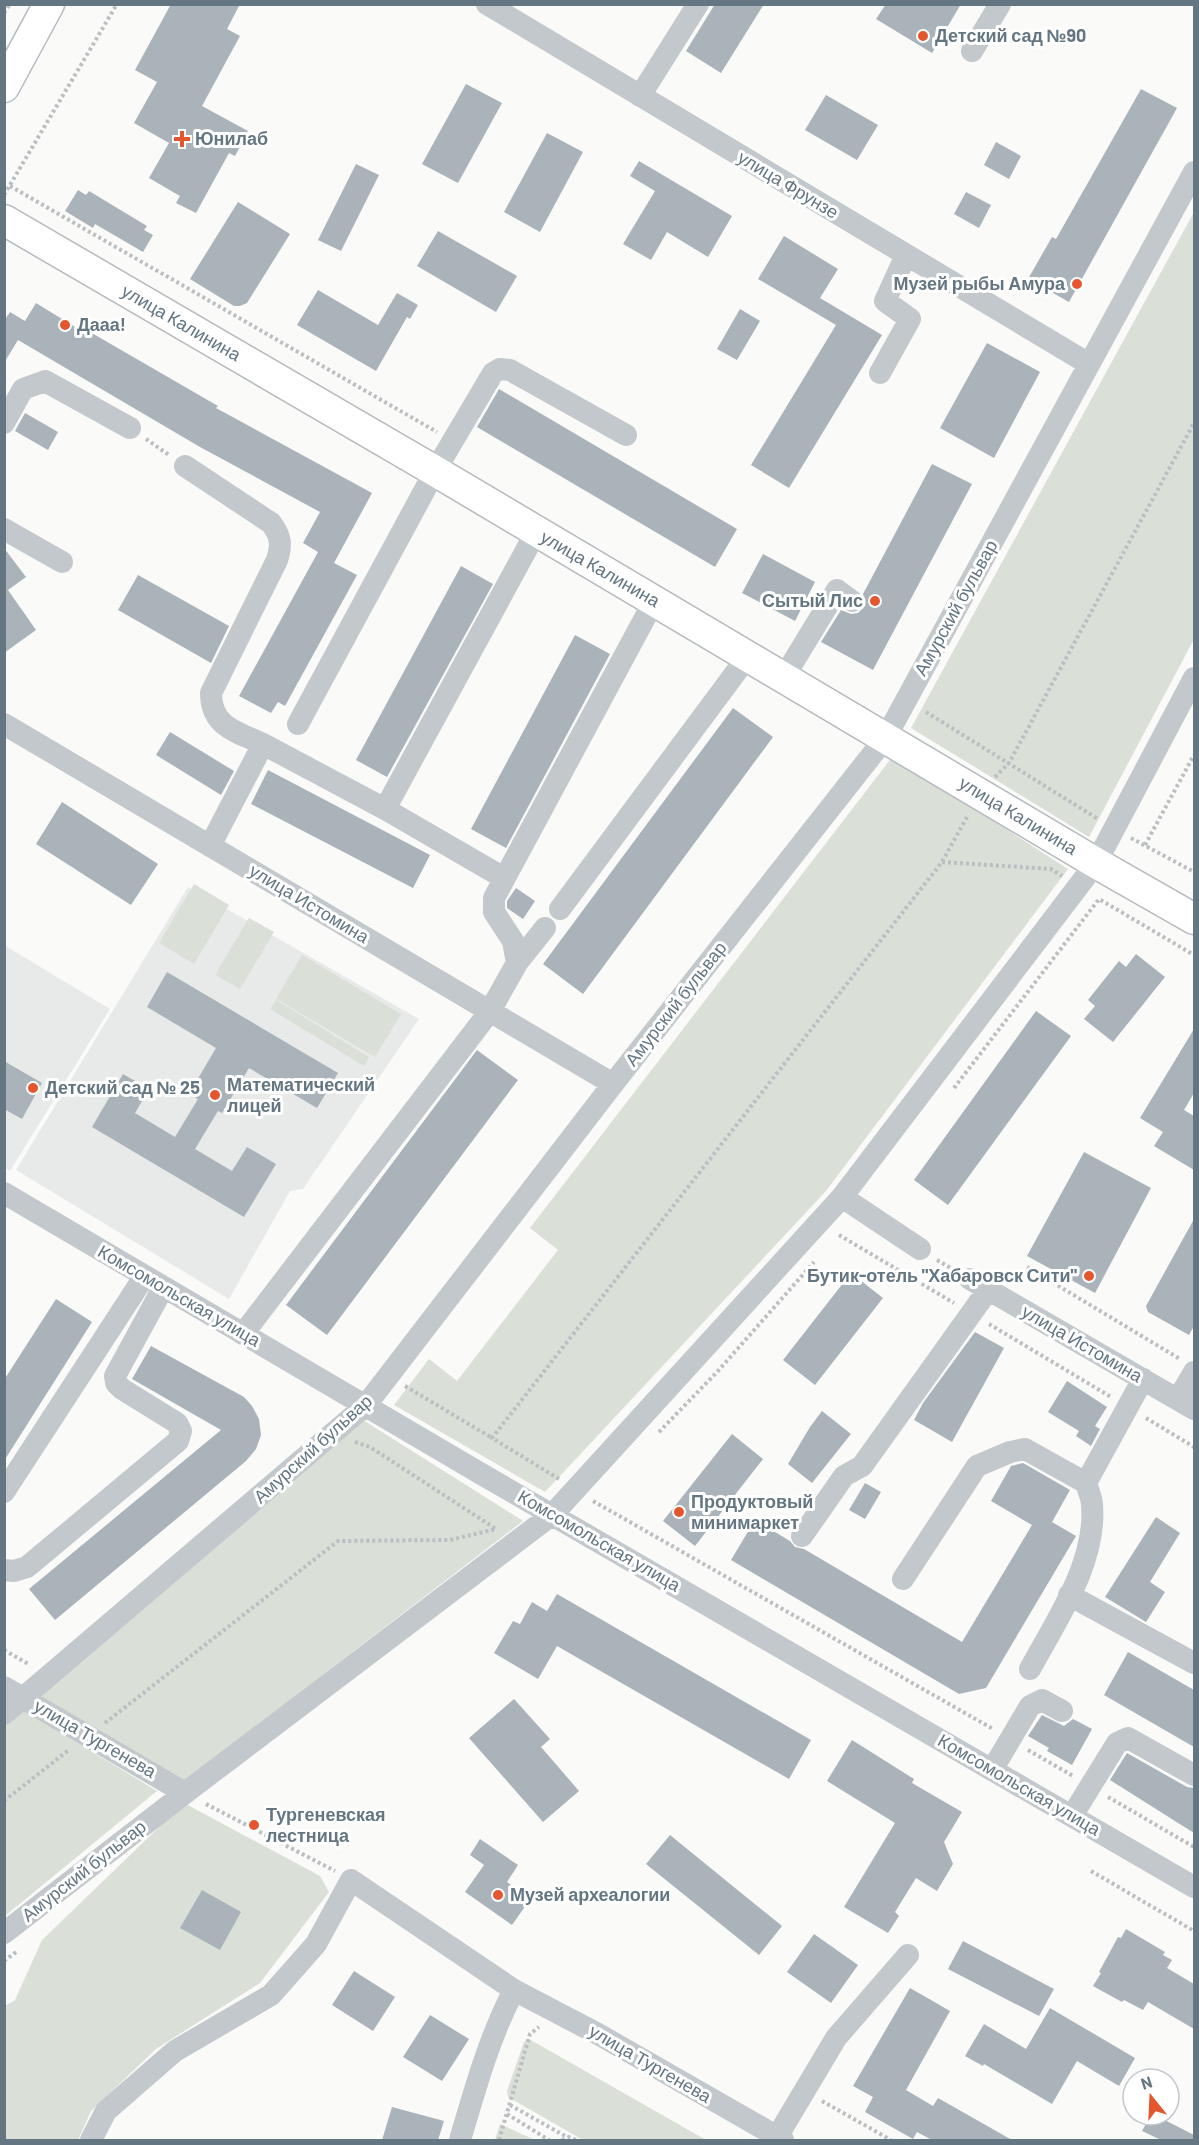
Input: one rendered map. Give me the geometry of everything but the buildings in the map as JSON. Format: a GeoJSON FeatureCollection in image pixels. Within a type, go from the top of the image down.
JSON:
{"type":"FeatureCollection","features":[{"type":"Feature","properties":{"kind":"main road"},"geometry":{"type":"LineString","coordinates":[[4,87],[49,4]]}},
{"type":"Feature","properties":{"kind":"main road","name":"улица Калинина"},"geometry":{"type":"LineString","coordinates":[[4,220],[435,471],[1194,919]]}},
{"type":"Feature","properties":{"kind":"street","name":"улица Фрунзе"},"geometry":{"type":"LineString","coordinates":[[487,4],[1089,364]]}},
{"type":"Feature","properties":{"kind":"street"},"geometry":{"type":"LineString","coordinates":[[640,96],[698,4]]}},
{"type":"Feature","properties":{"kind":"street"},"geometry":{"type":"LineString","coordinates":[[972,51],[1000,4]]}},
{"type":"Feature","properties":{"kind":"street","name":"Амурский бульвар"},"geometry":{"type":"LineString","coordinates":[[4,1714],[366,1405],[613,1084],[886,737],[1194,172]]}},
{"type":"Feature","properties":{"kind":"street"},"geometry":{"type":"LineString","coordinates":[[880,373],[910,319],[885,301],[906,255]]}},
{"type":"Feature","properties":{"kind":"street"},"geometry":{"type":"LineString","coordinates":[[298,724],[435,471],[493,373],[500,369],[510,370],[626,435]]}},
{"type":"Feature","properties":{"kind":"street"},"geometry":{"type":"LineString","coordinates":[[4,423],[23,389],[45,381],[130,428]]}},
{"type":"Feature","properties":{"kind":"street"},"geometry":{"type":"LineString","coordinates":[[185,466],[271,524],[278,533],[281,547],[211,693],[211,704],[215,715],[224,726],[263,744],[385,809],[504,878]]}},
{"type":"Feature","properties":{"kind":"street"},"geometry":{"type":"LineString","coordinates":[[4,529],[62,562]]}},
{"type":"Feature","properties":{"kind":"street"},"geometry":{"type":"LineString","coordinates":[[385,809],[536,532]]}},
{"type":"Feature","properties":{"kind":"street"},"geometry":{"type":"LineString","coordinates":[[784,677],[837,590],[852,601]]}},
{"type":"Feature","properties":{"kind":"street"},"geometry":{"type":"LineString","coordinates":[[517,963],[513,941],[494,912],[494,898],[654,601]]}},
{"type":"Feature","properties":{"kind":"street"},"geometry":{"type":"LineString","coordinates":[[560,909],[748,656]]}},
{"type":"Feature","properties":{"kind":"street","name":"Амурский бульвар"},"geometry":{"type":"LineString","coordinates":[[4,1933],[185,1792],[553,1514],[842,1197],[1096,862],[1194,678]]}},
{"type":"Feature","properties":{"kind":"street","name":"улица Истомина"},"geometry":{"type":"LineString","coordinates":[[4,724],[613,1084]]}},
{"type":"Feature","properties":{"kind":"street"},"geometry":{"type":"LineString","coordinates":[[210,846],[263,744]]}},
{"type":"Feature","properties":{"kind":"street"},"geometry":{"type":"LineString","coordinates":[[243,1334],[490,1011],[517,963],[545,928]]}},
{"type":"Feature","properties":{"kind":"street","name":"Комсомольская улица"},"geometry":{"type":"LineString","coordinates":[[4,1193],[1194,1887]]}},
{"type":"Feature","properties":{"kind":"street"},"geometry":{"type":"LineString","coordinates":[[842,1197],[920,1249]]}},
{"type":"Feature","properties":{"kind":"street"},"geometry":{"type":"LineString","coordinates":[[4,1492],[154,1282]]}},
{"type":"Feature","properties":{"kind":"street"},"geometry":{"type":"LineString","coordinates":[[4,1570],[14,1571],[27,1567],[178,1441],[181,1431],[177,1423],[116,1383],[115,1376],[154,1282]]}},
{"type":"Feature","properties":{"kind":"street"},"geometry":{"type":"LineString","coordinates":[[802,1536],[844,1476],[862,1466],[970,1313],[979,1285]]}},
{"type":"Feature","properties":{"kind":"street","name":"улица Истомина"},"geometry":{"type":"LineString","coordinates":[[979,1285],[1186,1404]]}},
{"type":"Feature","properties":{"kind":"street"},"geometry":{"type":"LineString","coordinates":[[1186,1404],[1190,1367]]}},
{"type":"Feature","properties":{"kind":"street"},"geometry":{"type":"LineString","coordinates":[[1030,1669],[1082,1570],[1090,1539],[1092,1504],[1086,1483],[1143,1379]]}},
{"type":"Feature","properties":{"kind":"street"},"geometry":{"type":"LineString","coordinates":[[903,1579],[977,1466],[1010,1452],[1025,1449],[1086,1483]]}},
{"type":"Feature","properties":{"kind":"street"},"geometry":{"type":"LineString","coordinates":[[1069,1595],[1194,1663]]}},
{"type":"Feature","properties":{"kind":"street","name":"улица Тургенева"},"geometry":{"type":"LineString","coordinates":[[4,1686],[185,1792]]}},
{"type":"Feature","properties":{"kind":"street"},"geometry":{"type":"LineString","coordinates":[[992,1770],[1030,1706],[1042,1700],[1062,1711]]}},
{"type":"Feature","properties":{"kind":"street"},"geometry":{"type":"LineString","coordinates":[[1072,1816],[1117,1743],[1128,1738],[1194,1775]]}},
{"type":"Feature","properties":{"kind":"street"},"geometry":{"type":"LineString","coordinates":[[92,2140],[106,2111],[175,2051],[271,1995],[315,1944],[351,1880]]}},
{"type":"Feature","properties":{"kind":"street","name":"улица Тургенева"},"geometry":{"type":"LineString","coordinates":[[351,1880],[514,1990],[598,2034],[780,2139]]}},
{"type":"Feature","properties":{"kind":"street"},"geometry":{"type":"LineString","coordinates":[[780,2139],[836,2038],[908,1955]]}},
{"type":"Feature","properties":{"kind":"street"},"geometry":{"type":"LineString","coordinates":[[460,2140],[480,2069],[501,2015],[514,1990]]}},
{"type":"Feature","properties":{"kind":"path"},"geometry":{"type":"LineString","coordinates":[[4,14],[9,4]]}},
{"type":"Feature","properties":{"kind":"path"},"geometry":{"type":"LineString","coordinates":[[4,195],[117,4]]}},
{"type":"Feature","properties":{"kind":"path"},"geometry":{"type":"LineString","coordinates":[[10,186],[453,441]]}},
{"type":"Feature","properties":{"kind":"path"},"geometry":{"type":"LineString","coordinates":[[492,1438],[942,862],[980,794],[1009,763],[1194,426]]}},
{"type":"Feature","properties":{"kind":"path"},"geometry":{"type":"LineString","coordinates":[[130,428],[185,466]]}},
{"type":"Feature","properties":{"kind":"path"},"geometry":{"type":"LineString","coordinates":[[926,712],[1114,829],[1194,872]]}},
{"type":"Feature","properties":{"kind":"path"},"geometry":{"type":"LineString","coordinates":[[1144,845],[1194,755]]}},
{"type":"Feature","properties":{"kind":"path"},"geometry":{"type":"LineString","coordinates":[[942,862],[1051,869],[1099,899]]}},
{"type":"Feature","properties":{"kind":"path"},"geometry":{"type":"LineString","coordinates":[[838,1234],[1194,1447]]}},
{"type":"Feature","properties":{"kind":"path"},"geometry":{"type":"LineString","coordinates":[[920,1249],[979,1285]]}},
{"type":"Feature","properties":{"kind":"path"},"geometry":{"type":"LineString","coordinates":[[1027,1267],[1190,1367]]}},
{"type":"Feature","properties":{"kind":"path"},"geometry":{"type":"LineString","coordinates":[[409,1389],[592,1500],[1194,1847]]}},
{"type":"Feature","properties":{"kind":"path"},"geometry":{"type":"LineString","coordinates":[[4,1801],[338,1541],[450,1540],[496,1529],[370,1447],[350,1441]]}},
{"type":"Feature","properties":{"kind":"path"},"geometry":{"type":"LineString","coordinates":[[4,1650],[37,1668]]}},
{"type":"Feature","properties":{"kind":"path"},"geometry":{"type":"LineString","coordinates":[[185,1792],[351,1880]]}},
{"type":"Feature","properties":{"kind":"path"},"geometry":{"type":"LineString","coordinates":[[1091,1871],[1194,1931]]}},
{"type":"Feature","properties":{"kind":"path"},"geometry":{"type":"LineString","coordinates":[[499,2140],[530,2034],[536,2028],[547,2028]]}},
{"type":"Feature","properties":{"kind":"path"},"geometry":{"type":"LineString","coordinates":[[805,2091],[891,2140]]}},
{"type":"Feature","properties":{"kind":"path"},"geometry":{"type":"LineString","coordinates":[[510,2105],[576,2140]]}},
{"type":"Feature","properties":{"kind":"path"},"geometry":{"type":"LineString","coordinates":[[507,2114],[549,2140]]}},
{"type":"Feature","properties":{"kind":"path"},"geometry":{"type":"LineString","coordinates":[[562,2140],[567,2137]]}},
{"type":"Feature","properties":{"kind":"shaded area"},"geometry":{"type":"Polygon","coordinates":[[[1194,212],[1194,639],[1089,837],[911,728],[1194,212]]]}},
{"type":"Feature","properties":{"kind":"shaded area"},"geometry":{"type":"Polygon","coordinates":[[[893,756],[1068,869],[826,1191],[545,1492],[394,1405],[429,1359],[457,1381],[558,1250],[530,1228],[893,756]]]}},
{"type":"Feature","properties":{"kind":"shaded area"},"geometry":{"type":"Polygon","coordinates":[[[194,884],[229,905],[194,964],[159,943],[194,884]]]}},
{"type":"Feature","properties":{"kind":"shaded area","name":"Математический лицей"},"geometry":{"type":"Polygon","coordinates":[[[188,887],[419,1019],[303,1189],[290,1191],[229,1299],[16,1170],[188,887]]]}},
{"type":"Feature","properties":{"kind":"shaded area"},"geometry":{"type":"Polygon","coordinates":[[[249,918],[274,932],[240,989],[215,975],[249,918]]]}},
{"type":"Feature","properties":{"kind":"shaded area","name":"Детский сад № 25"},"geometry":{"type":"Polygon","coordinates":[[[4,945],[110,1009],[10,1171],[4,1167],[4,945]]]}},
{"type":"Feature","properties":{"kind":"shaded area"},"geometry":{"type":"Polygon","coordinates":[[[302,955],[401,1014],[375,1057],[276,999],[302,955]]]}},
{"type":"Feature","properties":{"kind":"shaded area"},"geometry":{"type":"Polygon","coordinates":[[[276,1000],[369,1057],[364,1066],[270,1009],[276,1000]]]}},
{"type":"Feature","properties":{"kind":"shaded area"},"geometry":{"type":"Polygon","coordinates":[[[363,1420],[523,1521],[183,1782],[40,1696],[363,1420]]]}},
{"type":"Feature","properties":{"kind":"shaded area"},"geometry":{"type":"Polygon","coordinates":[[[23,1710],[157,1791],[5,1916],[5,1725],[23,1710]]]}},
{"type":"Feature","properties":{"kind":"shaded area"},"geometry":{"type":"Polygon","coordinates":[[[184,1803],[320,1876],[329,1892],[260,1983],[156,2049],[91,2111],[78,2140],[5,2140],[5,2006],[15,2000],[42,1940],[184,1803]]]}},
{"type":"Feature","properties":{"kind":"shaded area"},"geometry":{"type":"Polygon","coordinates":[[[528,2039],[706,2140],[583,2140],[508,2097],[507,2091],[524,2042],[528,2039]]]}},
{"type":"Feature","properties":{"kind":"shaded area"},"geometry":{"type":"Polygon","coordinates":[[[500,2124],[535,2140],[495,2140],[500,2124]]]}},
{"type":"Feature","properties":{"kind":"place","name":"Детский сад №90"},"geometry":{"type":"Point","coordinates":[923,36]}},
{"type":"Feature","properties":{"kind":"place","name":"Юнилаб"},"geometry":{"type":"Point","coordinates":[182,139]}},
{"type":"Feature","properties":{"kind":"place","name":"Музей рыбы Амура"},"geometry":{"type":"Point","coordinates":[1077,284]}},
{"type":"Feature","properties":{"kind":"place","name":"Дааа!"},"geometry":{"type":"Point","coordinates":[65,325]}},
{"type":"Feature","properties":{"kind":"place","name":"Сытый Лис"},"geometry":{"type":"Point","coordinates":[875,601]}},
{"type":"Feature","properties":{"kind":"place","name":"Детский сад № 25"},"geometry":{"type":"Point","coordinates":[33,1088]}},
{"type":"Feature","properties":{"kind":"place","name":"Математический лицей"},"geometry":{"type":"Point","coordinates":[215,1095]}},
{"type":"Feature","properties":{"kind":"place","name":"Бутик-отель \"Хабаровск Сити\""},"geometry":{"type":"Point","coordinates":[1089,1276]}},
{"type":"Feature","properties":{"kind":"place","name":"Продуктовый минимаркет"},"geometry":{"type":"Point","coordinates":[679,1512]}},
{"type":"Feature","properties":{"kind":"place","name":"Тургеневская лестница"},"geometry":{"type":"Point","coordinates":[254,1825]}},
{"type":"Feature","properties":{"kind":"place","name":"Музей археалогии"},"geometry":{"type":"Point","coordinates":[498,1895]}}]}
